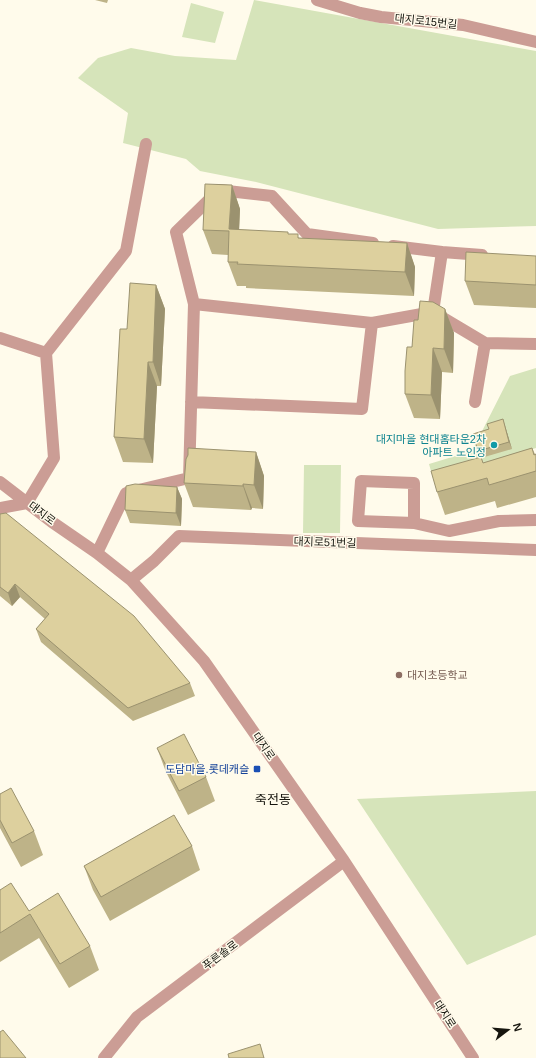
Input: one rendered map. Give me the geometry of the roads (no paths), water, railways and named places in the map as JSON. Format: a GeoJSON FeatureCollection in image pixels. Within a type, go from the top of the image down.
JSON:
{"type":"FeatureCollection","features":[{"type":"Feature","properties":{"kind":"street","name":"대지로15번길"},"geometry":{"type":"LineString","coordinates":[[317,0],[360,13],[381,17],[463,25],[536,42]]}},
{"type":"Feature","properties":{"kind":"street"},"geometry":{"type":"LineString","coordinates":[[0,508],[27,502],[54,458],[46,353],[126,250],[146,144]]}},
{"type":"Feature","properties":{"kind":"street"},"geometry":{"type":"LineString","coordinates":[[96,553],[126,493],[189,478],[194,304],[176,232],[219,190],[272,196],[307,234],[442,252],[497,256]]}},
{"type":"Feature","properties":{"kind":"street"},"geometry":{"type":"LineString","coordinates":[[433,312],[442,252]]}},
{"type":"Feature","properties":{"kind":"street"},"geometry":{"type":"LineString","coordinates":[[194,304],[372,323],[433,312],[485,343],[536,344]]}},
{"type":"Feature","properties":{"kind":"street"},"geometry":{"type":"LineString","coordinates":[[191,402],[362,409],[372,323]]}},
{"type":"Feature","properties":{"kind":"street"},"geometry":{"type":"LineString","coordinates":[[0,338],[46,353]]}},
{"type":"Feature","properties":{"kind":"street"},"geometry":{"type":"LineString","coordinates":[[0,345],[13,342]]}},
{"type":"Feature","properties":{"kind":"street"},"geometry":{"type":"LineString","coordinates":[[475,402],[485,343]]}},
{"type":"Feature","properties":{"kind":"street"},"geometry":{"type":"LineString","coordinates":[[414,523],[414,483],[361,481],[358,521],[414,523],[449,531],[499,521],[536,520]]}},
{"type":"Feature","properties":{"kind":"street","name":"대지로"},"geometry":{"type":"LineString","coordinates":[[0,482],[131,580],[204,661],[344,861],[473,1058]]}},
{"type":"Feature","properties":{"kind":"street","name":"대지로51번길"},"geometry":{"type":"LineString","coordinates":[[131,580],[154,561],[179,536],[536,550]]}},
{"type":"Feature","properties":{"kind":"street","name":"푸른솔로"},"geometry":{"type":"LineString","coordinates":[[104,1058],[137,1017],[344,861]]}},
{"type":"Feature","properties":{"kind":"place","name":"대지마을 현대홈타운2차 아파트 노인정"},"geometry":{"type":"Point","coordinates":[494,445]}},
{"type":"Feature","properties":{"kind":"place","name":"대지초등학교"},"geometry":{"type":"Point","coordinates":[399,675]}},
{"type":"Feature","properties":{"kind":"place","name":"도담마을.롯데캐슬"},"geometry":{"type":"Point","coordinates":[257,769]}},
{"type":"Feature","properties":{"kind":"district","name":"죽전동"},"geometry":{"type":"Point","coordinates":[273,799]}}]}
